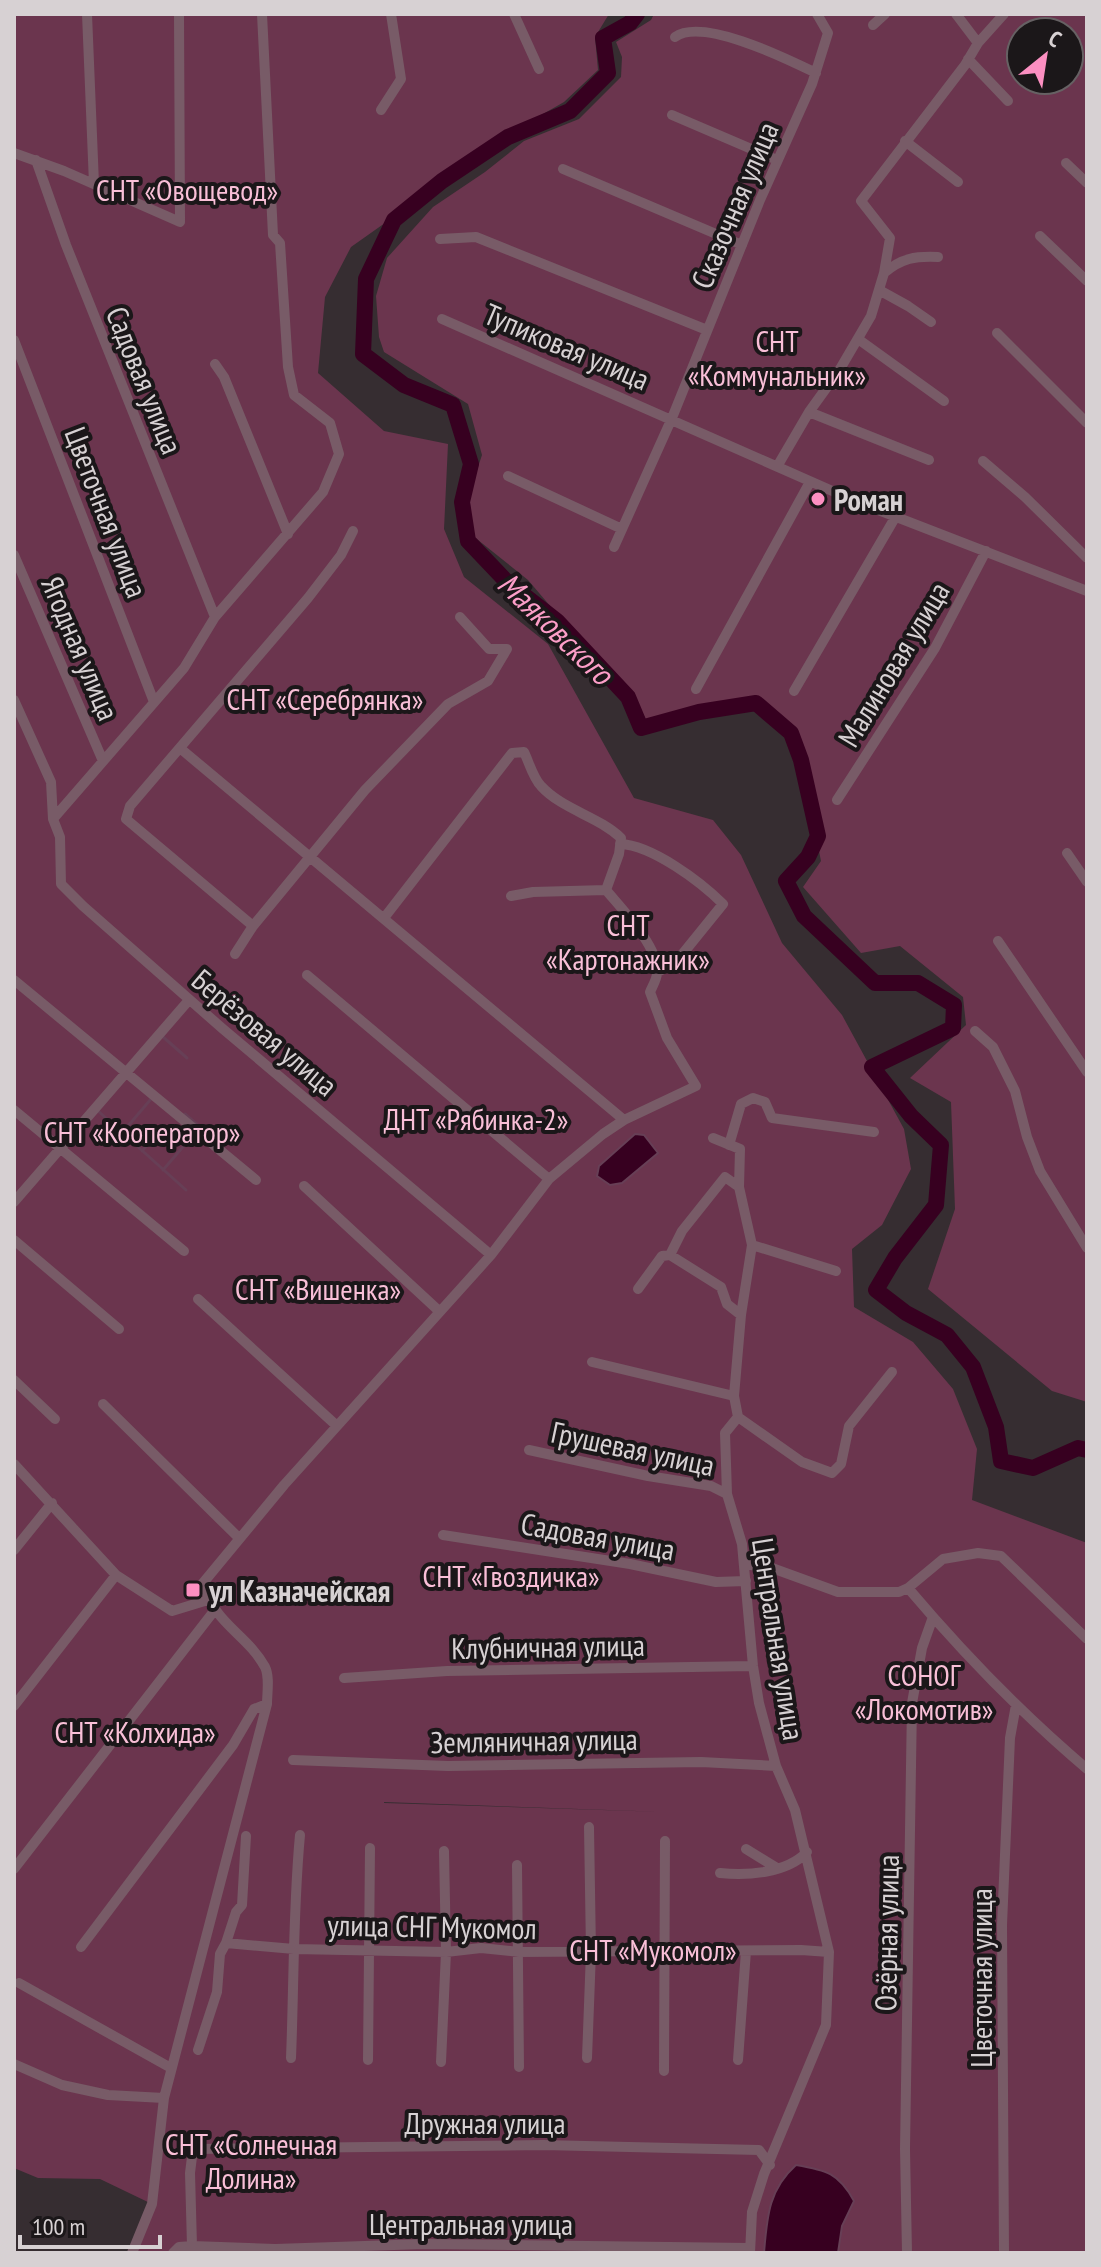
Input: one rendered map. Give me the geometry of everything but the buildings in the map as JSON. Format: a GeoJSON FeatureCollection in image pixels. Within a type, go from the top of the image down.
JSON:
{"type":"FeatureCollection","features":[{"type":"Feature","properties":{"kind":"street"},"geometry":{"type":"LineString","coordinates":[[87,14],[94,184]]}},
{"type":"Feature","properties":{"kind":"street"},"geometry":{"type":"LineString","coordinates":[[14,153],[180,222],[179,14]]}},
{"type":"Feature","properties":{"kind":"street"},"geometry":{"type":"LineString","coordinates":[[53,819],[184,668],[215,617],[323,492],[339,454],[330,423],[294,395],[288,367],[280,243],[273,235],[262,14]]}},
{"type":"Feature","properties":{"kind":"street"},"geometry":{"type":"LineString","coordinates":[[381,110],[401,79],[391,14]]}},
{"type":"Feature","properties":{"kind":"street"},"geometry":{"type":"LineString","coordinates":[[514,14],[539,69]]}},
{"type":"Feature","properties":{"kind":"street","name":"Сказочная улица"},"geometry":{"type":"LineString","coordinates":[[614,547],[672,418],[777,160],[816,73],[828,33],[817,14]]}},
{"type":"Feature","properties":{"kind":"street"},"geometry":{"type":"LineString","coordinates":[[873,25],[885,14]]}},
{"type":"Feature","properties":{"kind":"street"},"geometry":{"type":"LineString","coordinates":[[956,14],[978,43]]}},
{"type":"Feature","properties":{"kind":"street"},"geometry":{"type":"LineString","coordinates":[[778,465],[871,316],[884,273],[890,238],[861,201],[978,43],[1004,14]]}},
{"type":"Feature","properties":{"kind":"street"},"geometry":{"type":"LineString","coordinates":[[675,37],[682,31],[719,34],[769,50],[816,73]]}},
{"type":"Feature","properties":{"kind":"street"},"geometry":{"type":"LineString","coordinates":[[968,59],[1008,101]]}},
{"type":"Feature","properties":{"kind":"street"},"geometry":{"type":"LineString","coordinates":[[672,115],[777,160]]}},
{"type":"Feature","properties":{"kind":"street"},"geometry":{"type":"LineString","coordinates":[[905,141],[958,182]]}},
{"type":"Feature","properties":{"kind":"street","name":"Садовая улица"},"geometry":{"type":"LineString","coordinates":[[36,160],[66,245],[215,617]]}},
{"type":"Feature","properties":{"kind":"street"},"geometry":{"type":"LineString","coordinates":[[1066,163],[1087,183]]}},
{"type":"Feature","properties":{"kind":"street"},"geometry":{"type":"LineString","coordinates":[[563,169],[742,245]]}},
{"type":"Feature","properties":{"kind":"street"},"geometry":{"type":"LineString","coordinates":[[1040,236],[1087,281]]}},
{"type":"Feature","properties":{"kind":"street"},"geometry":{"type":"LineString","coordinates":[[440,239],[476,237],[707,330]]}},
{"type":"Feature","properties":{"kind":"street"},"geometry":{"type":"LineString","coordinates":[[884,273],[912,256],[938,257]]}},
{"type":"Feature","properties":{"kind":"street"},"geometry":{"type":"LineString","coordinates":[[879,290],[931,322]]}},
{"type":"Feature","properties":{"kind":"street","name":"Тупиковая улица"},"geometry":{"type":"LineString","coordinates":[[442,319],[672,418],[810,482],[1086,589]]}},
{"type":"Feature","properties":{"kind":"street"},"geometry":{"type":"LineString","coordinates":[[997,333],[1087,423]]}},
{"type":"Feature","properties":{"kind":"street"},"geometry":{"type":"LineString","coordinates":[[858,339],[944,401]]}},
{"type":"Feature","properties":{"kind":"street","name":"Цветочная улица"},"geometry":{"type":"LineString","coordinates":[[14,340],[154,702]]}},
{"type":"Feature","properties":{"kind":"street"},"geometry":{"type":"LineString","coordinates":[[215,364],[224,377],[288,534]]}},
{"type":"Feature","properties":{"kind":"street"},"geometry":{"type":"LineString","coordinates":[[809,412],[929,460]]}},
{"type":"Feature","properties":{"kind":"street"},"geometry":{"type":"LineString","coordinates":[[983,461],[1087,558]]}},
{"type":"Feature","properties":{"kind":"street"},"geometry":{"type":"LineString","coordinates":[[508,476],[622,529]]}},
{"type":"Feature","properties":{"kind":"street"},"geometry":{"type":"LineString","coordinates":[[696,689],[810,482]]}},
{"type":"Feature","properties":{"kind":"street"},"geometry":{"type":"LineString","coordinates":[[794,691],[896,516]]}},
{"type":"Feature","properties":{"kind":"street"},"geometry":{"type":"LineString","coordinates":[[253,926],[126,819],[130,806],[308,598],[341,555],[353,531]]}},
{"type":"Feature","properties":{"kind":"street","name":"Малиновая улица"},"geometry":{"type":"LineString","coordinates":[[837,800],[935,648],[986,551]]}},
{"type":"Feature","properties":{"kind":"street","name":"Ягодная улица"},"geometry":{"type":"LineString","coordinates":[[14,555],[103,761]]}},
{"type":"Feature","properties":{"kind":"street"},"geometry":{"type":"LineString","coordinates":[[235,954],[253,926],[365,790],[448,704],[488,681],[507,649],[489,649],[460,617]]}},
{"type":"Feature","properties":{"kind":"street","name":"Берёзовая улица"},"geometry":{"type":"LineString","coordinates":[[14,700],[51,782],[53,819],[60,837],[61,884],[189,1000],[491,1255]]}},
{"type":"Feature","properties":{"kind":"street"},"geometry":{"type":"LineString","coordinates":[[181,749],[624,1120]]}},
{"type":"Feature","properties":{"kind":"street"},"geometry":{"type":"LineString","coordinates":[[384,918],[512,753],[524,752],[539,785],[562,802],[607,825],[621,838],[619,854],[606,890]]}},
{"type":"Feature","properties":{"kind":"street"},"geometry":{"type":"LineString","coordinates":[[132,2253],[152,2204],[164,2098],[267,1704],[267,1669],[214,1611],[203,1583],[238,1537],[491,1255],[549,1179],[624,1120],[696,1086],[667,1038],[650,992],[658,972],[676,962],[723,904],[656,855],[633,844],[620,844]]}},
{"type":"Feature","properties":{"kind":"street"},"geometry":{"type":"LineString","coordinates":[[1067,853],[1087,882]]}},
{"type":"Feature","properties":{"kind":"street"},"geometry":{"type":"LineString","coordinates":[[511,896],[533,892],[606,890]]}},
{"type":"Feature","properties":{"kind":"street"},"geometry":{"type":"LineString","coordinates":[[606,890],[635,924],[658,972]]}},
{"type":"Feature","properties":{"kind":"street"},"geometry":{"type":"LineString","coordinates":[[998,941],[1087,1072]]}},
{"type":"Feature","properties":{"kind":"street"},"geometry":{"type":"LineString","coordinates":[[307,975],[549,1179]]}},
{"type":"Feature","properties":{"kind":"street"},"geometry":{"type":"LineString","coordinates":[[14,980],[256,1180]]}},
{"type":"Feature","properties":{"kind":"street"},"geometry":{"type":"LineString","coordinates":[[14,1202],[189,1000]]}},
{"type":"Feature","properties":{"kind":"street"},"geometry":{"type":"LineString","coordinates":[[975,1031],[993,1047],[1015,1091],[1040,1171],[1087,1248]]}},
{"type":"Feature","properties":{"kind":"street"},"geometry":{"type":"LineString","coordinates":[[729,1145],[741,1104],[753,1098],[765,1102],[772,1118],[874,1132]]}},
{"type":"Feature","properties":{"kind":"street"},"geometry":{"type":"LineString","coordinates":[[14,1110],[184,1251]]}},
{"type":"Feature","properties":{"kind":"street"},"geometry":{"type":"LineString","coordinates":[[713,1138],[740,1149],[739,1187],[752,1245],[741,1315],[734,1396],[738,1417],[802,1462],[832,1473],[841,1464],[849,1426],[892,1372]]}},
{"type":"Feature","properties":{"kind":"street"},"geometry":{"type":"LineString","coordinates":[[670,1255],[682,1231],[725,1177],[739,1187]]}},
{"type":"Feature","properties":{"kind":"street"},"geometry":{"type":"LineString","coordinates":[[304,1186],[439,1311]]}},
{"type":"Feature","properties":{"kind":"street"},"geometry":{"type":"LineString","coordinates":[[14,1240],[119,1329]]}},
{"type":"Feature","properties":{"kind":"street"},"geometry":{"type":"LineString","coordinates":[[752,1245],[836,1271]]}},
{"type":"Feature","properties":{"kind":"street"},"geometry":{"type":"LineString","coordinates":[[638,1289],[662,1256],[670,1255],[721,1287],[727,1304],[741,1315]]}},
{"type":"Feature","properties":{"kind":"street"},"geometry":{"type":"LineString","coordinates":[[198,1299],[337,1426]]}},
{"type":"Feature","properties":{"kind":"street"},"geometry":{"type":"LineString","coordinates":[[592,1362],[734,1396]]}},
{"type":"Feature","properties":{"kind":"street"},"geometry":{"type":"LineString","coordinates":[[14,1380],[55,1419]]}},
{"type":"Feature","properties":{"kind":"street"},"geometry":{"type":"LineString","coordinates":[[103,1404],[238,1537]]}},
{"type":"Feature","properties":{"kind":"street","name":"Центральная улица"},"geometry":{"type":"LineString","coordinates":[[192,2246],[275,2249],[424,2244],[750,2250],[752,2212],[826,2025],[829,1952],[807,1852],[795,1810],[776,1766],[753,1666],[742,1544],[727,1494],[725,1433],[738,1417]]}},
{"type":"Feature","properties":{"kind":"street","name":"Грушевая улица"},"geometry":{"type":"LineString","coordinates":[[529,1450],[648,1476],[711,1486],[727,1494]]}},
{"type":"Feature","properties":{"kind":"street"},"geometry":{"type":"LineString","coordinates":[[14,1464],[116,1575],[172,1611],[208,1600]]}},
{"type":"Feature","properties":{"kind":"street"},"geometry":{"type":"LineString","coordinates":[[14,1550],[52,1503]]}},
{"type":"Feature","properties":{"kind":"street","name":"Садовая улица"},"geometry":{"type":"LineString","coordinates":[[443,1535],[630,1564],[716,1582],[746,1581]]}},
{"type":"Feature","properties":{"kind":"street"},"geometry":{"type":"LineString","coordinates":[[744,1564],[772,1568],[838,1592],[899,1592],[943,1559],[978,1553],[1001,1556],[1087,1639]]}},
{"type":"Feature","properties":{"kind":"street"},"geometry":{"type":"LineString","coordinates":[[14,1706],[116,1575]]}},
{"type":"Feature","properties":{"kind":"street"},"geometry":{"type":"LineString","coordinates":[[908,1588],[1016,1705],[1087,1769]]}},
{"type":"Feature","properties":{"kind":"street"},"geometry":{"type":"LineString","coordinates":[[14,1869],[214,1611]]}},
{"type":"Feature","properties":{"kind":"street","name":"Озёрная улица"},"geometry":{"type":"LineString","coordinates":[[907,2253],[905,2149],[912,1703],[922,1648],[933,1617]]}},
{"type":"Feature","properties":{"kind":"street","name":"Клубничная улица"},"geometry":{"type":"LineString","coordinates":[[344,1678],[447,1671],[753,1666]]}},
{"type":"Feature","properties":{"kind":"street"},"geometry":{"type":"LineString","coordinates":[[81,1947],[233,1745],[254,1709],[267,1704]]}},
{"type":"Feature","properties":{"kind":"street","name":"Цветочная улица"},"geometry":{"type":"LineString","coordinates":[[1004,2253],[1002,1925],[1010,1738],[1016,1705]]}},
{"type":"Feature","properties":{"kind":"street","name":"Земляничная улица"},"geometry":{"type":"LineString","coordinates":[[293,1760],[448,1766],[701,1762],[776,1766]]}},
{"type":"Feature","properties":{"kind":"street"},"geometry":{"type":"LineString","coordinates":[[587,2058],[591,1952],[589,1827]]}},
{"type":"Feature","properties":{"kind":"street"},"geometry":{"type":"LineString","coordinates":[[291,2058],[294,1901],[300,1835]]}},
{"type":"Feature","properties":{"kind":"street"},"geometry":{"type":"LineString","coordinates":[[198,2050],[217,1992],[220,1954],[236,1912],[242,1905],[246,1836]]}},
{"type":"Feature","properties":{"kind":"street"},"geometry":{"type":"LineString","coordinates":[[664,2071],[665,1841]]}},
{"type":"Feature","properties":{"kind":"street"},"geometry":{"type":"LineString","coordinates":[[368,2060],[370,1848]]}},
{"type":"Feature","properties":{"kind":"street"},"geometry":{"type":"LineString","coordinates":[[746,1849],[777,1868]]}},
{"type":"Feature","properties":{"kind":"street"},"geometry":{"type":"LineString","coordinates":[[441,2062],[446,1952],[444,1851]]}},
{"type":"Feature","properties":{"kind":"street"},"geometry":{"type":"LineString","coordinates":[[720,1873],[739,1875],[777,1868],[797,1861],[807,1852]]}},
{"type":"Feature","properties":{"kind":"street"},"geometry":{"type":"LineString","coordinates":[[517,1865],[519,2067]]}},
{"type":"Feature","properties":{"kind":"street","name":"улица СНГ Мукомол"},"geometry":{"type":"LineString","coordinates":[[226,1943],[294,1949],[446,1952],[481,1948],[519,1952],[829,1952]]}},
{"type":"Feature","properties":{"kind":"street"},"geometry":{"type":"LineString","coordinates":[[738,2060],[746,1951]]}},
{"type":"Feature","properties":{"kind":"street"},"geometry":{"type":"LineString","coordinates":[[19,1983],[171,2068]]}},
{"type":"Feature","properties":{"kind":"street"},"geometry":{"type":"LineString","coordinates":[[14,2064],[62,2085],[108,2095],[164,2098]]}},
{"type":"Feature","properties":{"kind":"street","name":"Дружная улица"},"geometry":{"type":"LineString","coordinates":[[192,2246],[190,2173],[193,2149],[543,2145],[759,2150],[770,2165]]}},
{"type":"Feature","properties":{"kind":"street"},"geometry":{"type":"LineString","coordinates":[[173,2253],[179,2247],[192,2246]]}},
{"type":"Feature","properties":{"kind":"green space"},"geometry":{"type":"Polygon","coordinates":[[[14,14],[609,14],[595,37],[598,70],[564,102],[454,165],[426,194],[351,247],[325,297],[318,373],[384,431],[448,444],[444,529],[464,577],[548,644],[634,798],[713,820],[741,855],[782,943],[842,1015],[904,1129],[911,1169],[882,1225],[852,1249],[854,1307],[913,1342],[953,1389],[977,1449],[972,1500],[1087,1543],[1087,2253],[132,2253],[152,2204],[100,2179],[38,2178],[14,2168],[14,14]],[[384,1802],[384,1803],[665,1812],[384,1802]]]}},
{"type":"Feature","properties":{"kind":"green space","name":"СНТ «Коммунальник»"},"geometry":{"type":"Polygon","coordinates":[[[654,14],[1087,14],[1087,1402],[1052,1391],[928,1289],[955,1209],[951,1102],[910,1078],[966,1025],[963,997],[900,946],[861,953],[803,887],[821,861],[801,760],[791,733],[755,703],[641,728],[626,695],[528,580],[473,536],[469,494],[482,455],[468,404],[384,352],[379,337],[376,296],[387,258],[433,207],[524,141],[579,119],[621,77],[622,57],[616,42],[651,20],[654,14]]]}},
{"type":"Feature","properties":{"kind":"shaded area"},"geometry":{"type":"Polygon","coordinates":[[[635,1134],[644,1135],[658,1153],[622,1183],[610,1185],[597,1176],[599,1166],[635,1134]]]}},
{"type":"Feature","properties":{"kind":"shaded area"},"geometry":{"type":"Polygon","coordinates":[[[796,2165],[831,2174],[843,2184],[854,2201],[842,2226],[838,2253],[764,2253],[774,2195],[796,2165]]]}},
{"type":"Feature","properties":{"kind":"waterway","name":"Маяковского"},"geometry":{"type":"LineString","coordinates":[[637,14],[630,23],[603,38],[608,73],[570,111],[508,137],[442,181],[394,220],[366,279],[363,354],[404,385],[453,405],[471,464],[462,502],[468,541],[506,581],[557,621],[628,697],[641,728],[699,712],[756,703],[791,733],[801,760],[818,836],[808,857],[786,881],[804,916],[875,983],[918,983],[954,1005],[953,1028],[872,1067],[911,1116],[941,1145],[936,1205],[895,1258],[876,1290],[906,1313],[947,1335],[973,1367],[996,1427],[1001,1461],[1033,1468],[1078,1448],[1087,1450]]}},
{"type":"Feature","properties":{"kind":"waterway"},"geometry":{"type":"LineString","coordinates":[[162,1036],[187,1058]]}},
{"type":"Feature","properties":{"kind":"waterway"},"geometry":{"type":"LineString","coordinates":[[122,1133],[151,1099]]}},
{"type":"Feature","properties":{"kind":"waterway"},"geometry":{"type":"LineString","coordinates":[[97,1110],[186,1190]]}},
{"type":"Feature","properties":{"kind":"waterway"},"geometry":{"type":"LineString","coordinates":[[185,1114],[201,1128]]}},
{"type":"Feature","properties":{"kind":"waterway"},"geometry":{"type":"LineString","coordinates":[[142,1151],[162,1129]]}},
{"type":"Feature","properties":{"kind":"waterway"},"geometry":{"type":"LineString","coordinates":[[163,1170],[195,1133]]}},
{"type":"Feature","properties":{"kind":"place","name":"Роман"},"geometry":{"type":"Point","coordinates":[818,499]}},
{"type":"Feature","properties":{"kind":"place","name":"ул Казначейская"},"geometry":{"type":"Point","coordinates":[193,1590]}},
{"type":"Feature","properties":{"kind":"park label","name":"СНТ «Овощевод»"},"geometry":{"type":"Point","coordinates":[187,189]}},
{"type":"Feature","properties":{"kind":"park label","name":"СНТ «Серебрянка»"},"geometry":{"type":"Point","coordinates":[325,698]}},
{"type":"Feature","properties":{"kind":"park label","name":"СНТ «Картонажник»"},"geometry":{"type":"Point","coordinates":[628,941]}},
{"type":"Feature","properties":{"kind":"park label","name":"ДНТ «Рябинка-2»"},"geometry":{"type":"Point","coordinates":[476,1118]}},
{"type":"Feature","properties":{"kind":"park label","name":"СНТ «Кооператор»"},"geometry":{"type":"Point","coordinates":[142,1131]}},
{"type":"Feature","properties":{"kind":"park label","name":"СНТ «Вишенка»"},"geometry":{"type":"Point","coordinates":[318,1288]}},
{"type":"Feature","properties":{"kind":"park label","name":"СНТ «Гвоздичка»"},"geometry":{"type":"Point","coordinates":[511,1575]}},
{"type":"Feature","properties":{"kind":"park label","name":"СОНОГ «Локомотив»"},"geometry":{"type":"Point","coordinates":[924,1691]}},
{"type":"Feature","properties":{"kind":"park label","name":"СНТ «Колхида»"},"geometry":{"type":"Point","coordinates":[135,1731]}},
{"type":"Feature","properties":{"kind":"park label","name":"СНТ «Мукомол»"},"geometry":{"type":"Point","coordinates":[653,1949]}},
{"type":"Feature","properties":{"kind":"park label","name":"СНТ «Солнечная Долина»"},"geometry":{"type":"Point","coordinates":[251,2160]}}]}
